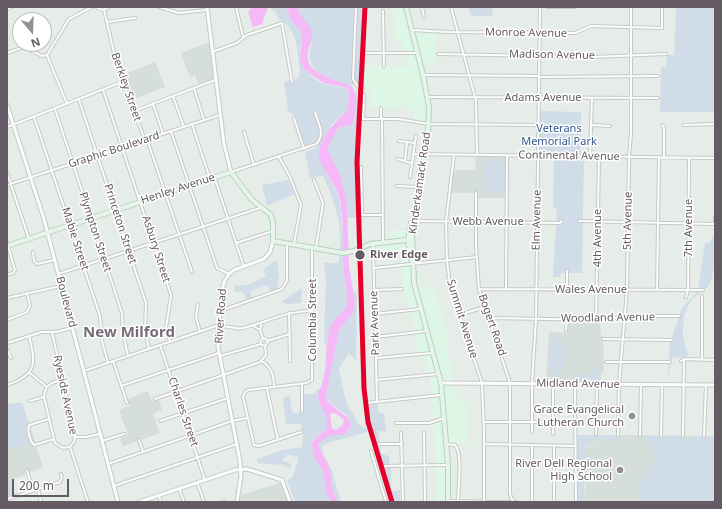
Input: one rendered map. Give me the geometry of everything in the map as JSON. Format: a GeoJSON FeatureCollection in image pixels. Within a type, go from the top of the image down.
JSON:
{"type":"FeatureCollection","features":[{"type":"Feature","properties":{"kind":"main road","name":"Kinderkamack Road"},"geometry":{"type":"LineString","coordinates":[[406,7],[424,75],[428,97],[429,124],[412,223],[412,264],[414,283],[420,309],[441,383],[448,465],[448,501]]}},
{"type":"Feature","properties":{"kind":"main road","name":"Henley Avenue"},"geometry":{"type":"LineString","coordinates":[[7,244],[29,239],[231,172]]}},
{"type":"Feature","properties":{"kind":"main road","name":"River Road"},"geometry":{"type":"LineString","coordinates":[[231,172],[252,200],[271,216],[273,241]]}},
{"type":"Feature","properties":{"kind":"main road"},"geometry":{"type":"LineString","coordinates":[[400,241],[405,238],[412,223]]}},
{"type":"Feature","properties":{"kind":"main road"},"geometry":{"type":"LineString","coordinates":[[409,231],[408,240],[412,264]]}},
{"type":"Feature","properties":{"kind":"main road"},"geometry":{"type":"LineString","coordinates":[[273,241],[343,253],[373,244],[408,240]]}},
{"type":"Feature","properties":{"kind":"main road"},"geometry":{"type":"LineString","coordinates":[[400,241],[409,247]]}},
{"type":"Feature","properties":{"kind":"street"},"geometry":{"type":"LineString","coordinates":[[7,9],[12,7]]}},
{"type":"Feature","properties":{"kind":"street"},"geometry":{"type":"LineString","coordinates":[[47,55],[69,19],[92,7]]}},
{"type":"Feature","properties":{"kind":"street"},"geometry":{"type":"LineString","coordinates":[[96,7],[104,10],[109,7]]}},
{"type":"Feature","properties":{"kind":"street"},"geometry":{"type":"LineString","coordinates":[[159,7],[179,13],[207,9]]}},
{"type":"Feature","properties":{"kind":"street"},"geometry":{"type":"LineString","coordinates":[[236,7],[243,37]]}},
{"type":"Feature","properties":{"kind":"street"},"geometry":{"type":"LineString","coordinates":[[356,7],[352,79],[364,94],[363,119],[382,118],[429,124],[538,125]]}},
{"type":"Feature","properties":{"kind":"street"},"geometry":{"type":"LineString","coordinates":[[422,7],[424,17]]}},
{"type":"Feature","properties":{"kind":"street"},"geometry":{"type":"LineString","coordinates":[[451,7],[476,97],[477,155]]}},
{"type":"Feature","properties":{"kind":"street","name":"Elm Avenue"},"geometry":{"type":"LineString","coordinates":[[532,432],[532,383],[536,319],[536,222],[540,7]]}},
{"type":"Feature","properties":{"kind":"street"},"geometry":{"type":"LineString","coordinates":[[547,7],[575,7]]}},
{"type":"Feature","properties":{"kind":"street","name":"5th Avenue"},"geometry":{"type":"LineString","coordinates":[[618,435],[619,384],[627,290],[629,157],[631,133],[631,7]]}},
{"type":"Feature","properties":{"kind":"street","name":"Monroe Avenue"},"geometry":{"type":"LineString","coordinates":[[412,30],[575,33],[591,26],[662,28],[662,7]]}},
{"type":"Feature","properties":{"kind":"street","name":"River Road"},"geometry":{"type":"LineString","coordinates":[[207,9],[220,115],[227,160],[231,172]]}},
{"type":"Feature","properties":{"kind":"street","name":"Berkley Street"},"geometry":{"type":"LineString","coordinates":[[104,10],[114,55],[122,82],[146,139],[192,272]]}},
{"type":"Feature","properties":{"kind":"street"},"geometry":{"type":"LineString","coordinates":[[383,11],[384,66]]}},
{"type":"Feature","properties":{"kind":"street"},"geometry":{"type":"LineString","coordinates":[[107,22],[135,18]]}},
{"type":"Feature","properties":{"kind":"street"},"geometry":{"type":"LineString","coordinates":[[212,52],[237,43],[243,37],[279,23],[283,25],[292,82]]}},
{"type":"Feature","properties":{"kind":"street"},"geometry":{"type":"LineString","coordinates":[[7,53],[27,48],[42,56],[47,55]]}},
{"type":"Feature","properties":{"kind":"street"},"geometry":{"type":"LineString","coordinates":[[365,53],[418,54]]}},
{"type":"Feature","properties":{"kind":"street","name":"Madison Avenue"},"geometry":{"type":"LineString","coordinates":[[438,54],[593,57],[666,54]]}},
{"type":"Feature","properties":{"kind":"street"},"geometry":{"type":"LineString","coordinates":[[47,55],[67,105]]}},
{"type":"Feature","properties":{"kind":"street"},"geometry":{"type":"LineString","coordinates":[[424,75],[538,77],[658,76]]}},
{"type":"Feature","properties":{"kind":"street"},"geometry":{"type":"LineString","coordinates":[[134,110],[215,80]]}},
{"type":"Feature","properties":{"kind":"street"},"geometry":{"type":"LineString","coordinates":[[7,127],[67,105],[122,82]]}},
{"type":"Feature","properties":{"kind":"street"},"geometry":{"type":"LineString","coordinates":[[194,88],[204,120]]}},
{"type":"Feature","properties":{"kind":"street","name":"Asbury Street"},"geometry":{"type":"LineString","coordinates":[[103,90],[171,298],[166,328],[170,342]]}},
{"type":"Feature","properties":{"kind":"street"},"geometry":{"type":"LineString","coordinates":[[173,96],[184,127]]}},
{"type":"Feature","properties":{"kind":"street","name":"Adams Avenue"},"geometry":{"type":"LineString","coordinates":[[428,97],[658,98]]}},
{"type":"Feature","properties":{"kind":"street"},"geometry":{"type":"LineString","coordinates":[[590,157],[592,98]]}},
{"type":"Feature","properties":{"kind":"street","name":"Princeton Street"},"geometry":{"type":"LineString","coordinates":[[79,100],[146,303],[145,330],[149,349]]}},
{"type":"Feature","properties":{"kind":"street"},"geometry":{"type":"LineString","coordinates":[[153,103],[163,134]]}},
{"type":"Feature","properties":{"kind":"street","name":"Boulevard"},"geometry":{"type":"LineString","coordinates":[[7,105],[48,232],[118,502]]}},
{"type":"Feature","properties":{"kind":"street"},"geometry":{"type":"LineString","coordinates":[[381,108],[383,243]]}},
{"type":"Feature","properties":{"kind":"street","name":"Plympton Street"},"geometry":{"type":"LineString","coordinates":[[55,109],[122,313],[123,334],[128,356]]}},
{"type":"Feature","properties":{"kind":"street","name":"Henley Avenue"},"geometry":{"type":"LineString","coordinates":[[231,172],[316,144],[321,136],[315,112]]}},
{"type":"Feature","properties":{"kind":"street","name":"Graphic Boulevard"},"geometry":{"type":"LineString","coordinates":[[7,185],[220,115]]}},
{"type":"Feature","properties":{"kind":"street","name":"Mabie Street"},"geometry":{"type":"LineString","coordinates":[[34,117],[100,316],[102,341],[108,363]]}},
{"type":"Feature","properties":{"kind":"street"},"geometry":{"type":"LineString","coordinates":[[294,118],[304,149]]}},
{"type":"Feature","properties":{"kind":"street"},"geometry":{"type":"LineString","coordinates":[[192,124],[228,218],[244,267]]}},
{"type":"Feature","properties":{"kind":"street"},"geometry":{"type":"LineString","coordinates":[[684,125],[715,124]]}},
{"type":"Feature","properties":{"kind":"street"},"geometry":{"type":"LineString","coordinates":[[592,125],[610,126]]}},
{"type":"Feature","properties":{"kind":"street"},"geometry":{"type":"LineString","coordinates":[[662,125],[664,127],[664,157]]}},
{"type":"Feature","properties":{"kind":"street"},"geometry":{"type":"LineString","coordinates":[[171,131],[217,268],[229,274]]}},
{"type":"Feature","properties":{"kind":"street"},"geometry":{"type":"LineString","coordinates":[[244,132],[254,164]]}},
{"type":"Feature","properties":{"kind":"street"},"geometry":{"type":"LineString","coordinates":[[410,177],[416,136]]}},
{"type":"Feature","properties":{"kind":"street"},"geometry":{"type":"LineString","coordinates":[[399,141],[415,143]]}},
{"type":"Feature","properties":{"kind":"street"},"geometry":{"type":"LineString","coordinates":[[405,161],[407,142]]}},
{"type":"Feature","properties":{"kind":"street","name":"Continental Avenue"},"geometry":{"type":"LineString","coordinates":[[413,154],[454,156],[715,158]]}},
{"type":"Feature","properties":{"kind":"street","name":"Summit Avenue"},"geometry":{"type":"LineString","coordinates":[[454,156],[446,222],[447,260],[450,286],[482,383],[484,422],[484,501]]}},
{"type":"Feature","properties":{"kind":"street"},"geometry":{"type":"LineString","coordinates":[[506,289],[507,156]]}},
{"type":"Feature","properties":{"kind":"street"},"geometry":{"type":"LineString","coordinates":[[279,157],[290,177],[301,205],[294,245]]}},
{"type":"Feature","properties":{"kind":"street","name":"4th Avenue"},"geometry":{"type":"LineString","coordinates":[[596,320],[599,157]]}},
{"type":"Feature","properties":{"kind":"street"},"geometry":{"type":"LineString","coordinates":[[657,290],[659,157]]}},
{"type":"Feature","properties":{"kind":"street","name":"7th Avenue"},"geometry":{"type":"LineString","coordinates":[[686,298],[688,290],[689,158]]}},
{"type":"Feature","properties":{"kind":"street"},"geometry":{"type":"LineString","coordinates":[[397,159],[412,163]]}},
{"type":"Feature","properties":{"kind":"street"},"geometry":{"type":"LineString","coordinates":[[361,167],[362,215],[382,215]]}},
{"type":"Feature","properties":{"kind":"street"},"geometry":{"type":"LineString","coordinates":[[7,173],[29,239]]}},
{"type":"Feature","properties":{"kind":"street","name":"Columbia Street"},"geometry":{"type":"LineString","coordinates":[[302,384],[309,383],[313,378],[312,311],[314,248],[323,203],[314,180]]}},
{"type":"Feature","properties":{"kind":"street"},"geometry":{"type":"LineString","coordinates":[[397,186],[419,187]]}},
{"type":"Feature","properties":{"kind":"street","name":"Bogert Road"},"geometry":{"type":"LineString","coordinates":[[476,193],[479,289],[510,383],[510,494],[513,502]]}},
{"type":"Feature","properties":{"kind":"street"},"geometry":{"type":"LineString","coordinates":[[58,274],[262,207]]}},
{"type":"Feature","properties":{"kind":"street"},"geometry":{"type":"LineString","coordinates":[[579,221],[689,224],[715,223],[715,217]]}},
{"type":"Feature","properties":{"kind":"street","name":"Webb Avenue"},"geometry":{"type":"LineString","coordinates":[[412,223],[560,223],[562,221]]}},
{"type":"Feature","properties":{"kind":"street"},"geometry":{"type":"LineString","coordinates":[[236,243],[273,231]]}},
{"type":"Feature","properties":{"kind":"street","name":"River Road"},"geometry":{"type":"LineString","coordinates":[[237,502],[241,468],[219,354],[219,326],[222,289],[229,274],[258,262],[266,257],[272,249],[273,241]]}},
{"type":"Feature","properties":{"kind":"street"},"geometry":{"type":"LineString","coordinates":[[7,244],[15,270],[13,274],[7,276]]}},
{"type":"Feature","properties":{"kind":"street"},"geometry":{"type":"LineString","coordinates":[[220,311],[282,289],[287,280],[287,244]]}},
{"type":"Feature","properties":{"kind":"street","name":"Park Avenue"},"geometry":{"type":"LineString","coordinates":[[373,244],[377,402]]}},
{"type":"Feature","properties":{"kind":"street"},"geometry":{"type":"LineString","coordinates":[[33,252],[34,261],[36,264],[55,260]]}},
{"type":"Feature","properties":{"kind":"street"},"geometry":{"type":"LineString","coordinates":[[374,268],[477,257]]}},
{"type":"Feature","properties":{"kind":"street"},"geometry":{"type":"LineString","coordinates":[[567,271],[567,290]]}},
{"type":"Feature","properties":{"kind":"street"},"geometry":{"type":"LineString","coordinates":[[7,298],[61,286]]}},
{"type":"Feature","properties":{"kind":"street"},"geometry":{"type":"LineString","coordinates":[[374,290],[402,289]]}},
{"type":"Feature","properties":{"kind":"street","name":"Wales Avenue"},"geometry":{"type":"LineString","coordinates":[[479,289],[703,290]]}},
{"type":"Feature","properties":{"kind":"street"},"geometry":{"type":"LineString","coordinates":[[7,320],[28,312],[30,306],[27,293]]}},
{"type":"Feature","properties":{"kind":"street"},"geometry":{"type":"LineString","coordinates":[[702,296],[702,360]]}},
{"type":"Feature","properties":{"kind":"street"},"geometry":{"type":"LineString","coordinates":[[198,304],[196,317],[200,332]]}},
{"type":"Feature","properties":{"kind":"street"},"geometry":{"type":"LineString","coordinates":[[459,315],[485,306]]}},
{"type":"Feature","properties":{"kind":"street"},"geometry":{"type":"LineString","coordinates":[[374,314],[420,309]]}},
{"type":"Feature","properties":{"kind":"street"},"geometry":{"type":"LineString","coordinates":[[84,371],[219,326],[229,325],[241,328],[289,313],[312,311]]}},
{"type":"Feature","properties":{"kind":"street"},"geometry":{"type":"LineString","coordinates":[[289,313],[290,361]]}},
{"type":"Feature","properties":{"kind":"street","name":"Woodland Avenue"},"geometry":{"type":"LineString","coordinates":[[489,318],[596,320],[625,316],[679,316]]}},
{"type":"Feature","properties":{"kind":"street"},"geometry":{"type":"LineString","coordinates":[[566,319],[566,330]]}},
{"type":"Feature","properties":{"kind":"street"},"geometry":{"type":"LineString","coordinates":[[262,322],[260,330],[263,339],[267,341],[290,334]]}},
{"type":"Feature","properties":{"kind":"street"},"geometry":{"type":"LineString","coordinates":[[252,325],[260,330]]}},
{"type":"Feature","properties":{"kind":"street"},"geometry":{"type":"LineString","coordinates":[[7,343],[42,332],[52,332],[72,328]]}},
{"type":"Feature","properties":{"kind":"street","name":"Ryeside Avenue"},"geometry":{"type":"LineString","coordinates":[[52,332],[75,437],[70,447],[88,502]]}},
{"type":"Feature","properties":{"kind":"street"},"geometry":{"type":"LineString","coordinates":[[375,337],[427,332]]}},
{"type":"Feature","properties":{"kind":"street"},"geometry":{"type":"LineString","coordinates":[[7,385],[21,380],[30,373],[35,361],[29,336]]}},
{"type":"Feature","properties":{"kind":"street"},"geometry":{"type":"LineString","coordinates":[[260,344],[263,339]]}},
{"type":"Feature","properties":{"kind":"street"},"geometry":{"type":"LineString","coordinates":[[603,339],[672,340]]}},
{"type":"Feature","properties":{"kind":"street"},"geometry":{"type":"LineString","coordinates":[[155,399],[262,361],[266,355],[265,346],[267,341]]}},
{"type":"Feature","properties":{"kind":"street"},"geometry":{"type":"LineString","coordinates":[[121,386],[219,354],[260,344],[265,346]]}},
{"type":"Feature","properties":{"kind":"street","name":"Charles Street"},"geometry":{"type":"LineString","coordinates":[[160,345],[206,480]]}},
{"type":"Feature","properties":{"kind":"street"},"geometry":{"type":"LineString","coordinates":[[7,348],[11,358]]}},
{"type":"Feature","properties":{"kind":"street"},"geometry":{"type":"LineString","coordinates":[[376,358],[433,353]]}},
{"type":"Feature","properties":{"kind":"street"},"geometry":{"type":"LineString","coordinates":[[681,361],[715,360]]}},
{"type":"Feature","properties":{"kind":"street"},"geometry":{"type":"LineString","coordinates":[[113,361],[127,404]]}},
{"type":"Feature","properties":{"kind":"street"},"geometry":{"type":"LineString","coordinates":[[262,361],[269,367],[274,377],[274,387]]}},
{"type":"Feature","properties":{"kind":"street"},"geometry":{"type":"LineString","coordinates":[[683,436],[684,361]]}},
{"type":"Feature","properties":{"kind":"street"},"geometry":{"type":"LineString","coordinates":[[606,362],[670,362]]}},
{"type":"Feature","properties":{"kind":"street"},"geometry":{"type":"LineString","coordinates":[[30,373],[47,386]]}},
{"type":"Feature","properties":{"kind":"street"},"geometry":{"type":"LineString","coordinates":[[376,380],[439,373]]}},
{"type":"Feature","properties":{"kind":"street"},"geometry":{"type":"LineString","coordinates":[[62,380],[47,386],[44,397],[54,439],[60,447],[70,447]]}},
{"type":"Feature","properties":{"kind":"street","name":"Midland Avenue"},"geometry":{"type":"LineString","coordinates":[[441,383],[715,385]]}},
{"type":"Feature","properties":{"kind":"street"},"geometry":{"type":"LineString","coordinates":[[302,411],[302,384],[248,390],[244,394],[252,443],[256,446],[302,432]]}},
{"type":"Feature","properties":{"kind":"street"},"geometry":{"type":"LineString","coordinates":[[553,384],[553,434]]}},
{"type":"Feature","properties":{"kind":"street"},"geometry":{"type":"LineString","coordinates":[[575,384],[576,502]]}},
{"type":"Feature","properties":{"kind":"street"},"geometry":{"type":"LineString","coordinates":[[596,434],[597,384]]}},
{"type":"Feature","properties":{"kind":"street"},"geometry":{"type":"LineString","coordinates":[[640,435],[641,384]]}},
{"type":"Feature","properties":{"kind":"street"},"geometry":{"type":"LineString","coordinates":[[661,436],[662,385]]}},
{"type":"Feature","properties":{"kind":"street"},"geometry":{"type":"LineString","coordinates":[[704,436],[706,385]]}},
{"type":"Feature","properties":{"kind":"street"},"geometry":{"type":"LineString","coordinates":[[267,388],[278,440]]}},
{"type":"Feature","properties":{"kind":"street"},"geometry":{"type":"LineString","coordinates":[[366,403],[442,395]]}},
{"type":"Feature","properties":{"kind":"street"},"geometry":{"type":"LineString","coordinates":[[30,401],[44,397]]}},
{"type":"Feature","properties":{"kind":"street"},"geometry":{"type":"LineString","coordinates":[[160,421],[228,398]]}},
{"type":"Feature","properties":{"kind":"street"},"geometry":{"type":"LineString","coordinates":[[108,464],[232,421],[247,418]]}},
{"type":"Feature","properties":{"kind":"street"},"geometry":{"type":"LineString","coordinates":[[396,424],[429,423],[444,418]]}},
{"type":"Feature","properties":{"kind":"street"},"geometry":{"type":"LineString","coordinates":[[49,419],[29,425],[28,429],[33,444],[54,439]]}},
{"type":"Feature","properties":{"kind":"street"},"geometry":{"type":"LineString","coordinates":[[484,422],[553,422]]}},
{"type":"Feature","properties":{"kind":"street"},"geometry":{"type":"LineString","coordinates":[[401,433],[403,502]]}},
{"type":"Feature","properties":{"kind":"street"},"geometry":{"type":"LineString","coordinates":[[424,433],[425,502]]}},
{"type":"Feature","properties":{"kind":"street"},"geometry":{"type":"LineString","coordinates":[[75,437],[86,437],[100,434]]}},
{"type":"Feature","properties":{"kind":"street"},"geometry":{"type":"LineString","coordinates":[[102,441],[124,434]]}},
{"type":"Feature","properties":{"kind":"street"},"geometry":{"type":"LineString","coordinates":[[139,440],[143,451]]}},
{"type":"Feature","properties":{"kind":"street"},"geometry":{"type":"LineString","coordinates":[[114,486],[237,444]]}},
{"type":"Feature","properties":{"kind":"street"},"geometry":{"type":"LineString","coordinates":[[380,444],[402,444]]}},
{"type":"Feature","properties":{"kind":"street"},"geometry":{"type":"LineString","coordinates":[[446,444],[455,445],[457,447],[459,460],[458,501]]}},
{"type":"Feature","properties":{"kind":"street"},"geometry":{"type":"LineString","coordinates":[[484,444],[510,446],[576,446]]}},
{"type":"Feature","properties":{"kind":"street"},"geometry":{"type":"LineString","coordinates":[[532,446],[532,502]]}},
{"type":"Feature","properties":{"kind":"street"},"geometry":{"type":"LineString","coordinates":[[554,446],[554,502]]}},
{"type":"Feature","properties":{"kind":"street"},"geometry":{"type":"LineString","coordinates":[[371,451],[386,502]]}},
{"type":"Feature","properties":{"kind":"street"},"geometry":{"type":"LineString","coordinates":[[383,466],[448,465]]}},
{"type":"Feature","properties":{"kind":"street"},"geometry":{"type":"LineString","coordinates":[[139,502],[241,468],[282,480],[290,502]]}},
{"type":"Feature","properties":{"kind":"street"},"geometry":{"type":"LineString","coordinates":[[27,471],[33,490]]}},
{"type":"Feature","properties":{"kind":"street"},"geometry":{"type":"LineString","coordinates":[[7,499],[60,482],[62,477],[61,474]]}},
{"type":"Feature","properties":{"kind":"street"},"geometry":{"type":"LineString","coordinates":[[197,482],[204,502]]}},
{"type":"Feature","properties":{"kind":"street"},"geometry":{"type":"LineString","coordinates":[[179,488],[184,502]]}},
{"type":"Feature","properties":{"kind":"street"},"geometry":{"type":"LineString","coordinates":[[38,489],[41,502]]}},
{"type":"Feature","properties":{"kind":"street"},"geometry":{"type":"LineString","coordinates":[[159,495],[162,502]]}},
{"type":"Feature","properties":{"kind":"street"},"geometry":{"type":"LineString","coordinates":[[448,501],[517,502]]}},
{"type":"Feature","properties":{"kind":"shaded area"},"geometry":{"type":"Polygon","coordinates":[[[252,7],[268,7],[262,24],[253,27],[248,12],[252,7]]]}},
{"type":"Feature","properties":{"kind":"shaded area"},"geometry":{"type":"Polygon","coordinates":[[[287,7],[297,7],[312,33],[308,51],[308,59],[311,66],[316,71],[331,79],[352,86],[356,99],[356,110],[352,124],[338,128],[328,150],[341,177],[347,203],[349,266],[355,303],[354,311],[339,331],[326,395],[327,401],[350,420],[351,427],[344,435],[330,436],[319,443],[319,447],[330,468],[333,492],[338,502],[332,502],[327,494],[323,471],[313,454],[312,442],[327,428],[325,414],[320,405],[318,395],[324,373],[331,326],[344,311],[347,303],[343,261],[342,212],[338,193],[321,163],[319,152],[326,134],[348,110],[349,91],[344,87],[323,83],[305,70],[300,61],[302,32],[290,19],[287,7]],[[335,413],[330,415],[332,428],[336,430],[342,426],[344,420],[335,413]]]}},
{"type":"Feature","properties":{"kind":"shaded area"},"geometry":{"type":"Polygon","coordinates":[[[392,7],[406,7],[412,30],[437,31],[434,65],[421,64],[428,97],[429,124],[412,122],[414,110],[406,109],[405,104],[398,104],[398,109],[370,108],[370,88],[365,88],[365,65],[407,67],[407,53],[404,53],[402,42],[394,42],[395,16],[392,7]]]}},
{"type":"Feature","properties":{"kind":"shaded area"},"geometry":{"type":"Polygon","coordinates":[[[210,42],[215,80],[199,86],[195,75],[190,77],[181,53],[210,42]]]}},
{"type":"Feature","properties":{"kind":"shaded area"},"geometry":{"type":"Polygon","coordinates":[[[155,62],[165,87],[130,101],[120,76],[155,62]]]}},
{"type":"Feature","properties":{"kind":"shaded area"},"geometry":{"type":"Polygon","coordinates":[[[476,155],[507,156],[507,198],[476,198],[476,193],[449,193],[452,170],[475,170],[476,155]]]}},
{"type":"Feature","properties":{"kind":"shaded area"},"geometry":{"type":"Polygon","coordinates":[[[392,230],[410,230],[402,242],[409,247],[415,287],[433,286],[450,342],[446,344],[454,375],[451,375],[452,383],[456,383],[456,400],[465,400],[468,444],[447,444],[448,502],[436,502],[433,421],[431,420],[431,412],[433,412],[430,375],[428,375],[425,354],[418,354],[412,310],[409,310],[403,286],[400,255],[382,255],[381,243],[393,242],[392,230]]]}},
{"type":"Feature","properties":{"kind":"shaded area"},"geometry":{"type":"Polygon","coordinates":[[[567,319],[600,320],[601,336],[603,336],[604,373],[601,373],[601,384],[546,382],[549,332],[566,333],[567,319]]]}},
{"type":"Feature","properties":{"kind":"shaded area"},"geometry":{"type":"Polygon","coordinates":[[[148,391],[152,402],[159,400],[162,410],[153,414],[160,433],[123,446],[120,438],[128,435],[119,410],[130,406],[128,399],[148,391]]]}},
{"type":"Feature","properties":{"kind":"shaded area"},"geometry":{"type":"Polygon","coordinates":[[[22,403],[43,467],[11,480],[15,495],[7,498],[7,404],[22,403]]]}},
{"type":"Feature","properties":{"kind":"shaded area"},"geometry":{"type":"Polygon","coordinates":[[[618,435],[715,436],[715,502],[585,502],[584,494],[588,467],[594,463],[583,450],[603,438],[618,435]]]}},
{"type":"Feature","properties":{"kind":"shaded area"},"geometry":{"type":"Polygon","coordinates":[[[283,482],[290,502],[237,502],[238,496],[283,482]]]}},
{"type":"Feature","properties":{"kind":"green space"},"geometry":{"type":"Polygon","coordinates":[[[268,7],[287,7],[290,19],[302,32],[300,48],[302,61],[308,72],[316,80],[322,83],[341,87],[349,91],[348,110],[331,125],[321,144],[326,173],[337,192],[341,210],[344,250],[340,249],[340,230],[336,212],[331,194],[323,176],[310,178],[305,152],[315,149],[318,145],[304,146],[295,117],[288,110],[284,82],[298,78],[300,73],[296,42],[290,28],[278,19],[275,11],[268,7]]]}},
{"type":"Feature","properties":{"kind":"green space"},"geometry":{"type":"Polygon","coordinates":[[[297,7],[355,7],[363,10],[359,85],[350,85],[331,80],[315,69],[309,54],[312,44],[305,21],[299,15],[297,7]]]}},
{"type":"Feature","properties":{"kind":"green space"},"geometry":{"type":"Polygon","coordinates":[[[468,7],[492,7],[493,16],[472,16],[468,7]]]}},
{"type":"Feature","properties":{"kind":"green space"},"geometry":{"type":"Polygon","coordinates":[[[676,7],[715,7],[715,112],[660,112],[661,67],[666,67],[667,55],[674,55],[676,7]]]}},
{"type":"Feature","properties":{"kind":"green space"},"geometry":{"type":"Polygon","coordinates":[[[355,91],[357,92],[357,217],[347,218],[345,193],[339,174],[332,162],[329,147],[330,140],[333,135],[355,119],[355,91]]]}},
{"type":"Feature","properties":{"kind":"green space","name":"Veterans Memorial Park"},"geometry":{"type":"Polygon","coordinates":[[[538,111],[581,112],[580,157],[584,157],[582,273],[561,273],[560,277],[553,277],[557,209],[553,207],[554,157],[538,156],[538,111]]]}},
{"type":"Feature","properties":{"kind":"green space"},"geometry":{"type":"Polygon","coordinates":[[[485,160],[500,160],[502,165],[504,164],[505,192],[488,192],[489,190],[485,188],[485,180],[482,180],[485,160]]]}},
{"type":"Feature","properties":{"kind":"green space"},"geometry":{"type":"Polygon","coordinates":[[[288,180],[294,194],[267,206],[262,185],[288,180]]]}},
{"type":"Feature","properties":{"kind":"green space"},"geometry":{"type":"Polygon","coordinates":[[[715,234],[714,265],[710,283],[707,288],[692,300],[685,313],[683,335],[686,350],[689,356],[672,358],[667,381],[670,343],[682,308],[698,291],[705,243],[709,243],[715,234]]]}},
{"type":"Feature","properties":{"kind":"green space"},"geometry":{"type":"Polygon","coordinates":[[[339,255],[344,257],[347,304],[344,313],[332,326],[327,343],[324,343],[326,279],[324,263],[339,263],[339,255]]]}},
{"type":"Feature","properties":{"kind":"green space"},"geometry":{"type":"Polygon","coordinates":[[[277,260],[279,277],[277,289],[271,293],[267,285],[250,291],[252,298],[246,300],[245,295],[241,291],[235,292],[234,286],[248,285],[266,276],[263,269],[277,260]]]}},
{"type":"Feature","properties":{"kind":"green space"},"geometry":{"type":"Polygon","coordinates":[[[302,288],[301,303],[287,304],[281,302],[302,288]]]}},
{"type":"Feature","properties":{"kind":"green space"},"geometry":{"type":"Polygon","coordinates":[[[352,290],[357,293],[356,361],[349,353],[339,369],[346,402],[359,425],[368,429],[367,432],[322,446],[323,453],[332,471],[341,502],[338,502],[333,492],[330,468],[319,447],[319,443],[330,435],[348,432],[351,427],[346,415],[327,400],[326,395],[339,331],[354,311],[354,295],[352,290]]]}},
{"type":"Feature","properties":{"kind":"green space"},"geometry":{"type":"Polygon","coordinates":[[[552,335],[559,335],[558,341],[553,343],[566,344],[564,370],[556,370],[559,372],[559,378],[552,378],[552,371],[554,370],[548,369],[552,335]]]}},
{"type":"Feature","properties":{"kind":"green space"},"geometry":{"type":"Polygon","coordinates":[[[594,367],[600,368],[600,383],[578,382],[581,374],[593,373],[594,367]]]}},
{"type":"Feature","properties":{"kind":"green space"},"geometry":{"type":"Polygon","coordinates":[[[320,388],[318,398],[328,418],[327,428],[312,441],[312,446],[314,453],[323,469],[328,494],[332,502],[295,502],[287,480],[292,478],[299,457],[288,455],[282,460],[291,464],[290,469],[282,464],[258,464],[257,459],[283,450],[302,447],[303,435],[301,424],[286,424],[283,398],[290,396],[292,412],[298,414],[299,411],[304,411],[303,394],[313,394],[320,388]]]}},
{"type":"Feature","properties":{"kind":"green space"},"geometry":{"type":"Polygon","coordinates":[[[22,403],[36,444],[7,449],[7,404],[22,403]]]}},
{"type":"Feature","properties":{"kind":"green space"},"geometry":{"type":"Polygon","coordinates":[[[367,404],[377,404],[379,413],[384,413],[386,432],[378,431],[381,454],[389,456],[389,464],[391,466],[391,491],[400,490],[400,502],[393,502],[369,422],[367,404]]]}},
{"type":"Feature","properties":{"kind":"green space"},"geometry":{"type":"Polygon","coordinates":[[[577,435],[619,435],[614,440],[603,438],[583,449],[594,463],[586,476],[584,492],[585,502],[576,502],[577,435]]]}},
{"type":"Feature","properties":{"kind":"green space"},"geometry":{"type":"Polygon","coordinates":[[[643,436],[684,436],[684,441],[694,441],[694,436],[715,436],[715,502],[641,502],[639,480],[656,459],[652,455],[655,449],[643,436]]]}},
{"type":"Feature","properties":{"kind":"transit line"},"geometry":{"type":"LineString","coordinates":[[365,7],[357,162],[364,388],[368,422],[392,502]]}},
{"type":"Feature","properties":{"kind":"place","name":"River Edge"},"geometry":{"type":"Point","coordinates":[360,255]}},
{"type":"Feature","properties":{"kind":"place","name":"Grace Evangelical Lutheran Church"},"geometry":{"type":"Point","coordinates":[632,416]}},
{"type":"Feature","properties":{"kind":"place","name":"River Dell Regional High School"},"geometry":{"type":"Point","coordinates":[620,470]}},
{"type":"Feature","properties":{"kind":"district","name":"New Milford"},"geometry":{"type":"Point","coordinates":[129,333]}}]}
